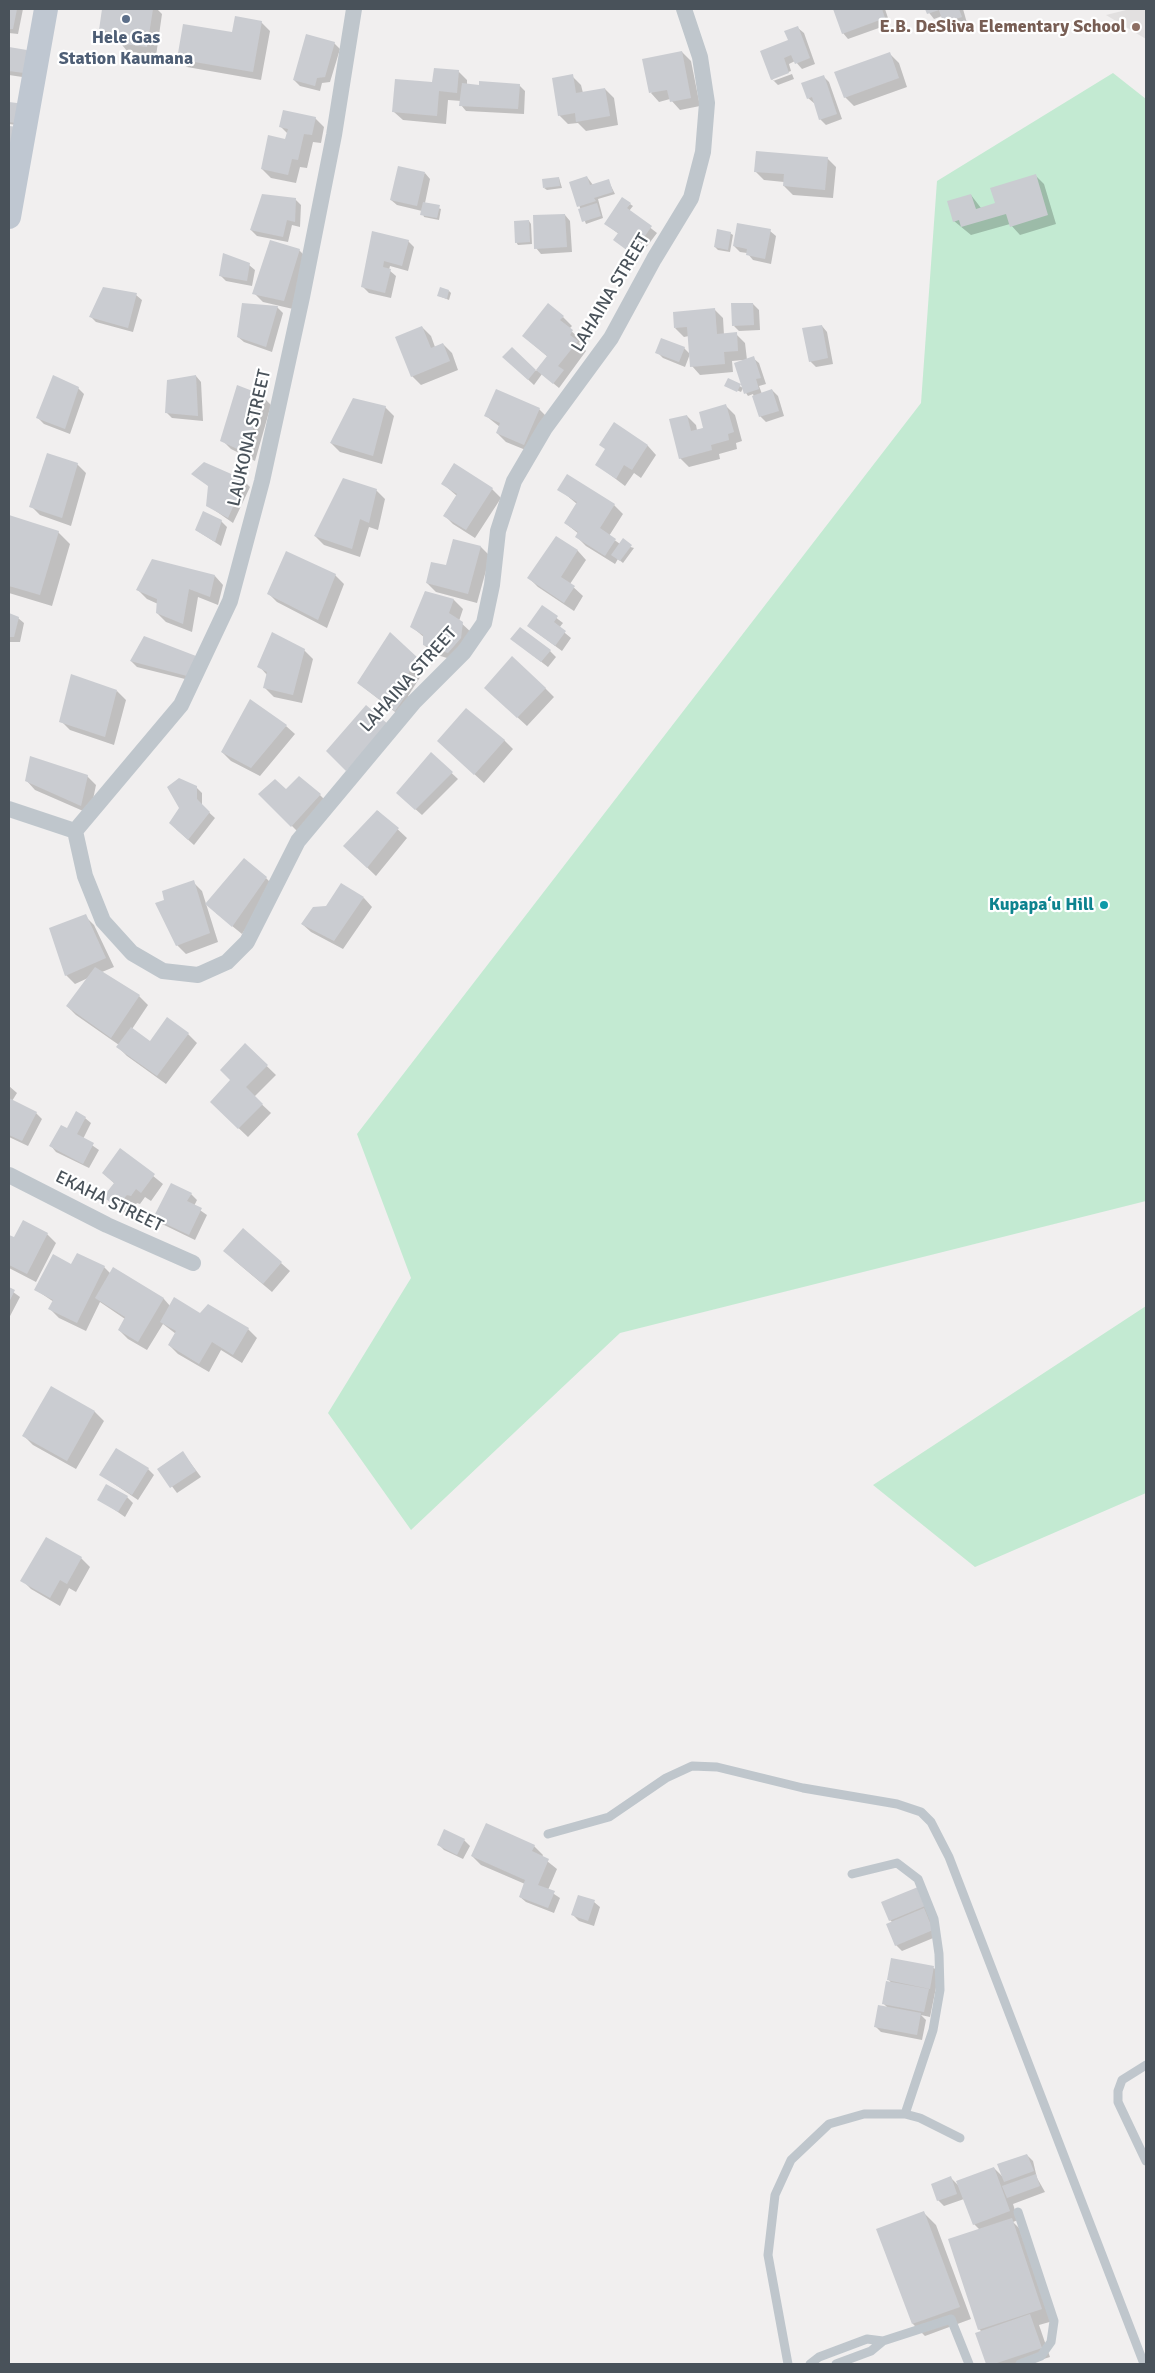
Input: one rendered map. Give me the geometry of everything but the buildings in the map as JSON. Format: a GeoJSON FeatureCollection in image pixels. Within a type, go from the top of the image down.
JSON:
{"type":"FeatureCollection","features":[{"type":"Feature","properties":{"kind":"street"},"geometry":{"type":"LineString","coordinates":[[9,217],[46,9]]}},
{"type":"Feature","properties":{"kind":"street","name":"LAUKONA STREET"},"geometry":{"type":"LineString","coordinates":[[75,831],[181,705],[230,601],[262,481],[302,297],[334,134],[354,9]]}},
{"type":"Feature","properties":{"kind":"street","name":"LAHAINA STREET"},"geometry":{"type":"LineString","coordinates":[[75,831],[84,876],[103,921],[132,953],[163,971],[198,975],[227,962],[247,942],[298,841],[414,702],[464,652],[484,623],[492,585],[498,531],[514,481],[545,428],[611,338],[658,252],[691,198],[703,152],[707,103],[700,57],[684,9]]}},
{"type":"Feature","properties":{"kind":"street"},"geometry":{"type":"LineString","coordinates":[[9,810],[75,831]]}},
{"type":"Feature","properties":{"kind":"street","name":"EKAHA STREET"},"geometry":{"type":"LineString","coordinates":[[9,1175],[107,1225],[193,1263]]}},
{"type":"Feature","properties":{"kind":"lane"},"geometry":{"type":"LineString","coordinates":[[548,1834],[609,1817],[666,1778],[692,1766],[717,1767],[803,1788],[897,1804],[921,1812],[930,1822],[949,1857],[1144,2364]]}},
{"type":"Feature","properties":{"kind":"lane"},"geometry":{"type":"LineString","coordinates":[[852,1874],[897,1863],[918,1879],[934,1919],[939,1954],[940,1990],[933,2030],[905,2114]]}},
{"type":"Feature","properties":{"kind":"lane"},"geometry":{"type":"LineString","coordinates":[[1146,2065],[1130,2073],[1122,2080],[1118,2091],[1118,2102],[1124,2118],[1146,2161]]}},
{"type":"Feature","properties":{"kind":"lane"},"geometry":{"type":"LineString","coordinates":[[788,2364],[768,2254],[775,2195],[791,2160],[829,2124],[864,2114],[905,2114],[960,2138]]}},
{"type":"Feature","properties":{"kind":"lane"},"geometry":{"type":"LineString","coordinates":[[1018,2212],[1054,2321],[1051,2342],[1040,2356],[1020,2364]]}},
{"type":"Feature","properties":{"kind":"lane"},"geometry":{"type":"LineString","coordinates":[[836,2364],[871,2351],[884,2341],[951,2319],[969,2364]]}},
{"type":"Feature","properties":{"kind":"lane"},"geometry":{"type":"LineString","coordinates":[[810,2364],[820,2356],[867,2339],[884,2341]]}},
{"type":"Feature","properties":{"kind":"shaded area","name":"E.B. DeSliva Elementary School"},"geometry":{"type":"Polygon","coordinates":[[[1130,9],[1146,9],[1146,39],[1106,15],[1130,9]]]}},
{"type":"Feature","properties":{"kind":"green space"},"geometry":{"type":"Polygon","coordinates":[[[1113,73],[1146,99],[1146,1201],[620,1333],[411,1530],[328,1413],[411,1278],[357,1134],[921,403],[937,181],[1113,73]]]}},
{"type":"Feature","properties":{"kind":"green space"},"geometry":{"type":"Polygon","coordinates":[[[1146,1306],[1146,1493],[975,1567],[873,1485],[1146,1306]]]}},
{"type":"Feature","properties":{"kind":"place","name":"Hele Gas Station Kaumana"},"geometry":{"type":"Point","coordinates":[126,19]}},
{"type":"Feature","properties":{"kind":"place","name":"E.B. DeSliva Elementary School"},"geometry":{"type":"Point","coordinates":[1136,27]}},
{"type":"Feature","properties":{"kind":"place","name":"Kupapaʻu Hill"},"geometry":{"type":"Point","coordinates":[1104,905]}}]}
